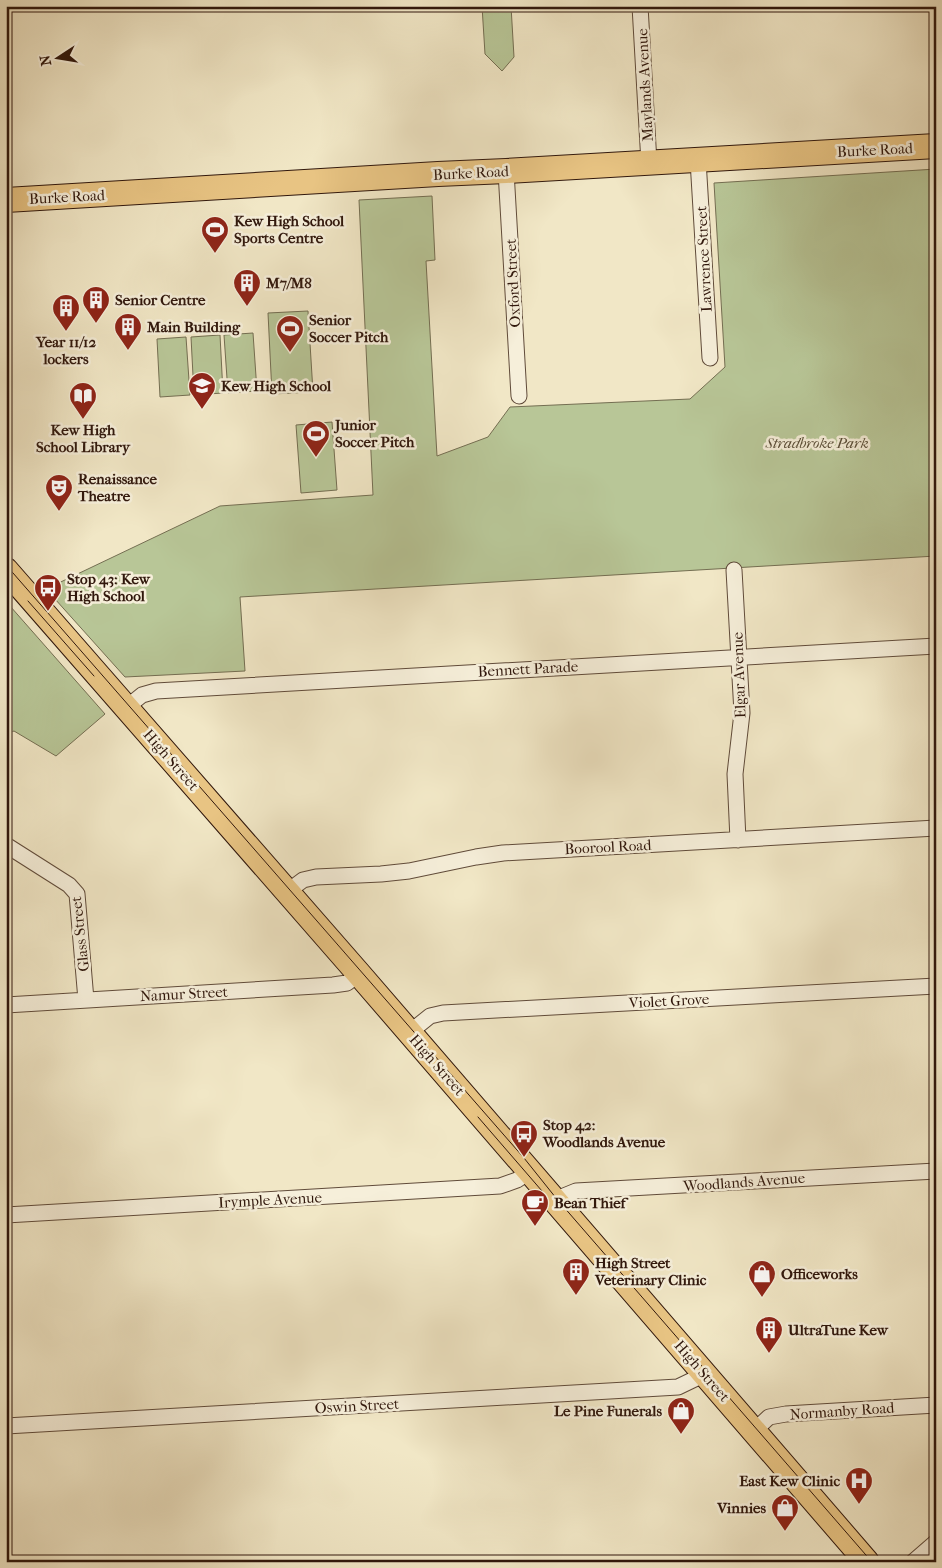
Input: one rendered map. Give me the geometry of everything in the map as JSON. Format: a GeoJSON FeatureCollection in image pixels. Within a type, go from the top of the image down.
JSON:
{"type":"FeatureCollection","features":[{"type":"Feature","properties":{"kind":"main road","name":"Burke Road"},"geometry":{"type":"LineString","coordinates":[[6,200],[936,146]]}},
{"type":"Feature","properties":{"kind":"main road","name":"High Street"},"geometry":{"type":"LineString","coordinates":[[6,570],[360,974],[867,1562]]}},
{"type":"Feature","properties":{"kind":"street","name":"Maylands Avenue"},"geometry":{"type":"LineString","coordinates":[[640,6],[649,163]]}},
{"type":"Feature","properties":{"kind":"street","name":"Lawrence Street"},"geometry":{"type":"LineString","coordinates":[[698,160],[710,358]]}},
{"type":"Feature","properties":{"kind":"street","name":"Oxford Street"},"geometry":{"type":"LineString","coordinates":[[506,171],[519,396]]}},
{"type":"Feature","properties":{"kind":"street","name":"Elgar Avenue"},"geometry":{"type":"LineString","coordinates":[[734,570],[742,713],[735,774],[738,840]]}},
{"type":"Feature","properties":{"kind":"street","name":"Bennett Parade"},"geometry":{"type":"LineString","coordinates":[[126,708],[142,695],[156,691],[936,646]]}},
{"type":"Feature","properties":{"kind":"street","name":"Boorool Road"},"geometry":{"type":"LineString","coordinates":[[287,892],[303,880],[316,877],[409,871],[503,853],[936,828]]}},
{"type":"Feature","properties":{"kind":"street","name":"Glass Street"},"geometry":{"type":"LineString","coordinates":[[6,845],[69,885],[77,894],[86,1000]]}},
{"type":"Feature","properties":{"kind":"street","name":"Namur Street"},"geometry":{"type":"LineString","coordinates":[[6,1005],[333,985],[346,983],[360,974]]}},
{"type":"Feature","properties":{"kind":"street","name":"Violet Grove"},"geometry":{"type":"LineString","coordinates":[[409,1033],[430,1016],[443,1013],[936,986]]}},
{"type":"Feature","properties":{"kind":"street","name":"Woodlands Avenue"},"geometry":{"type":"LineString","coordinates":[[554,1200],[576,1192],[936,1171]]}},
{"type":"Feature","properties":{"kind":"street","name":"Irymple Avenue"},"geometry":{"type":"LineString","coordinates":[[6,1215],[500,1186],[529,1172]]}},
{"type":"Feature","properties":{"kind":"street","name":"Oswin Street"},"geometry":{"type":"LineString","coordinates":[[6,1426],[678,1387],[705,1374]]}},
{"type":"Feature","properties":{"kind":"street","name":"Normanby Road"},"geometry":{"type":"LineString","coordinates":[[754,1431],[769,1417],[786,1414],[936,1405]]}},
{"type":"Feature","properties":{"kind":"street"},"geometry":{"type":"LineString","coordinates":[[913,1562],[936,1542]]}},
{"type":"Feature","properties":{"kind":"green space"},"geometry":{"type":"Polygon","coordinates":[[[482,6],[511,6],[514,57],[502,71],[485,54],[482,6]]]}},
{"type":"Feature","properties":{"kind":"green space","name":"Stradbroke Park"},"geometry":{"type":"Polygon","coordinates":[[[936,169],[936,556],[240,597],[245,671],[125,677],[46,589],[220,506],[373,495],[359,200],[432,196],[435,260],[426,261],[437,456],[488,437],[510,407],[690,399],[725,367],[714,183],[936,169]]]}},
{"type":"Feature","properties":{"kind":"green space","name":"Senior Soccer Pitch"},"geometry":{"type":"Polygon","coordinates":[[[308,311],[313,392],[272,394],[268,313],[308,311]]]}},
{"type":"Feature","properties":{"kind":"green space"},"geometry":{"type":"Polygon","coordinates":[[[253,333],[257,391],[228,393],[224,335],[253,333]]]}},
{"type":"Feature","properties":{"kind":"green space"},"geometry":{"type":"Polygon","coordinates":[[[220,335],[223,393],[194,395],[191,337],[220,335]]]}},
{"type":"Feature","properties":{"kind":"green space"},"geometry":{"type":"Polygon","coordinates":[[[186,337],[190,395],[160,397],[157,339],[186,337]]]}},
{"type":"Feature","properties":{"kind":"green space","name":"Junior Soccer Pitch"},"geometry":{"type":"Polygon","coordinates":[[[332,422],[337,490],[301,493],[296,425],[332,422]]]}},
{"type":"Feature","properties":{"kind":"green space"},"geometry":{"type":"Polygon","coordinates":[[[10,606],[105,714],[56,756],[14,731],[6,734],[6,610],[10,606]]]}},
{"type":"Feature","properties":{"kind":"tram line"},"geometry":{"type":"LineString","coordinates":[[6,565],[524,1158],[556,1198],[872,1562]]}},
{"type":"Feature","properties":{"kind":"tram line"},"geometry":{"type":"LineString","coordinates":[[28,601],[94,676]]}},
{"type":"Feature","properties":{"kind":"tram line"},"geometry":{"type":"LineString","coordinates":[[478,1117],[542,1191]]}},
{"type":"Feature","properties":{"kind":"place","name":"Kew High School Sports Centre"},"geometry":{"type":"Point","coordinates":[215,254]}},
{"type":"Feature","properties":{"kind":"place","name":"M7/M8"},"geometry":{"type":"Point","coordinates":[247,307]}},
{"type":"Feature","properties":{"kind":"place","name":"Senior Centre"},"geometry":{"type":"Point","coordinates":[96,324]}},
{"type":"Feature","properties":{"kind":"place","name":"Year 11/12 lockers"},"geometry":{"type":"Point","coordinates":[66,332]}},
{"type":"Feature","properties":{"kind":"place","name":"Main Building"},"geometry":{"type":"Point","coordinates":[128,351]}},
{"type":"Feature","properties":{"kind":"place","name":"Senior Soccer Pitch"},"geometry":{"type":"Point","coordinates":[290,353]}},
{"type":"Feature","properties":{"kind":"place","name":"Kew High School"},"geometry":{"type":"Point","coordinates":[202,410]}},
{"type":"Feature","properties":{"kind":"place","name":"Kew High School Library"},"geometry":{"type":"Point","coordinates":[83,420]}},
{"type":"Feature","properties":{"kind":"place","name":"Junior Soccer Pitch"},"geometry":{"type":"Point","coordinates":[316,458]}},
{"type":"Feature","properties":{"kind":"place","name":"Renaissance Theatre"},"geometry":{"type":"Point","coordinates":[59,512]}},
{"type":"Feature","properties":{"kind":"place","name":"Stop 43: Kew High School"},"geometry":{"type":"Point","coordinates":[48,612]}},
{"type":"Feature","properties":{"kind":"place","name":"Stop 42: Woodlands Avenue"},"geometry":{"type":"Point","coordinates":[524,1158]}},
{"type":"Feature","properties":{"kind":"place","name":"Bean Thief"},"geometry":{"type":"Point","coordinates":[535,1227]}},
{"type":"Feature","properties":{"kind":"place","name":"High Street Veterinary Clinic"},"geometry":{"type":"Point","coordinates":[576,1296]}},
{"type":"Feature","properties":{"kind":"place","name":"Officeworks"},"geometry":{"type":"Point","coordinates":[762,1298]}},
{"type":"Feature","properties":{"kind":"place","name":"UltraTune Kew"},"geometry":{"type":"Point","coordinates":[769,1354]}},
{"type":"Feature","properties":{"kind":"place","name":"Le Pine Funerals"},"geometry":{"type":"Point","coordinates":[681,1435]}},
{"type":"Feature","properties":{"kind":"place","name":"East Kew Clinic"},"geometry":{"type":"Point","coordinates":[859,1505]}},
{"type":"Feature","properties":{"kind":"place","name":"Vinnies"},"geometry":{"type":"Point","coordinates":[785,1532]}}]}
